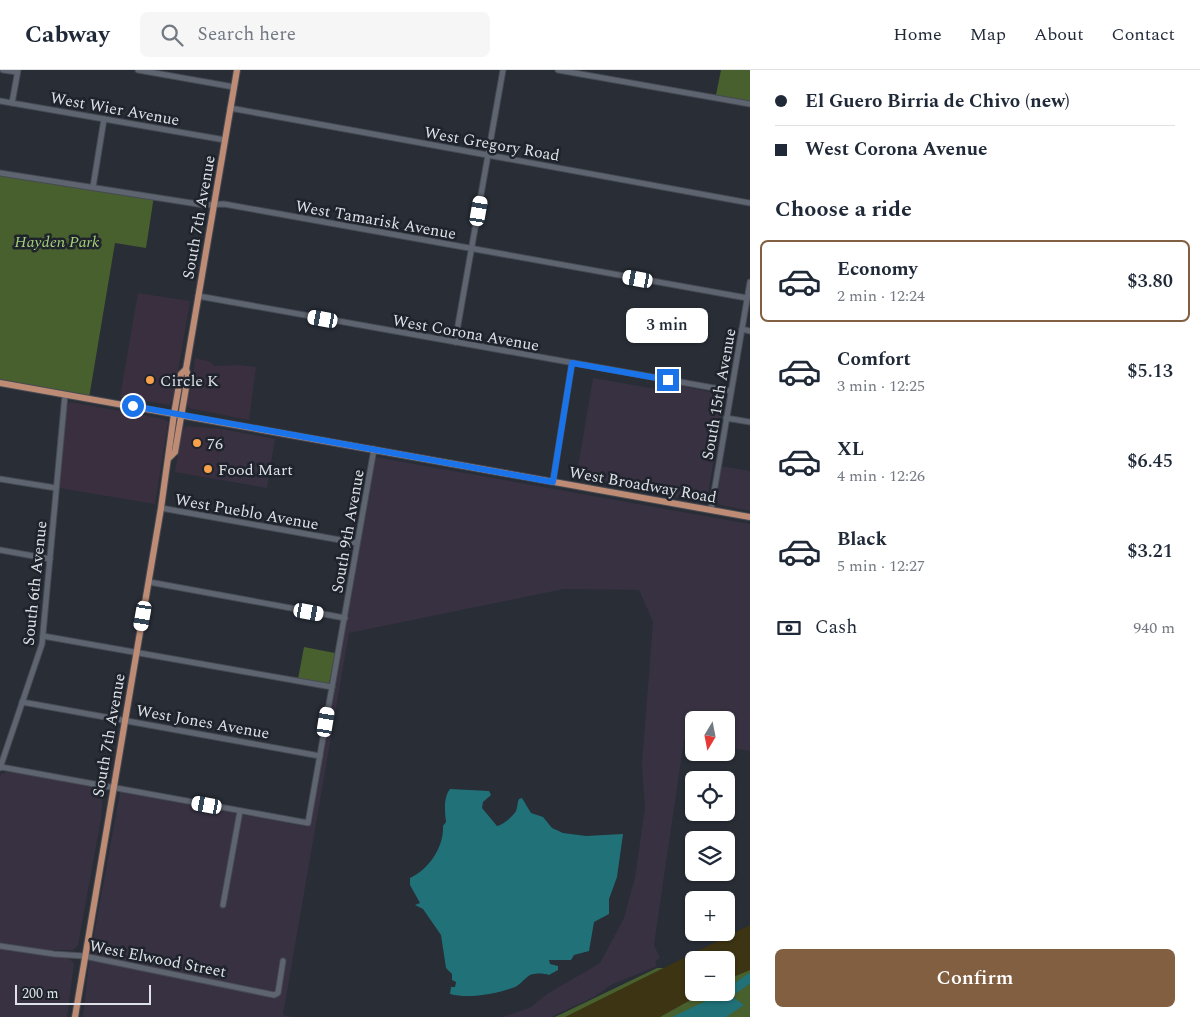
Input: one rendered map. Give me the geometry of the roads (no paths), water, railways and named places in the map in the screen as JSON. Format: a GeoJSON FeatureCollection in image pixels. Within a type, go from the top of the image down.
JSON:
{"type":"FeatureCollection","features":[{"type":"Feature","properties":{"kind":"main road","name":"South 7th Avenue"},"geometry":{"type":"LineString","coordinates":[[169,458],[175,452],[188,376],[186,369],[237,70]]}},
{"type":"Feature","properties":{"kind":"main road","name":"South 7th Avenue"},"geometry":{"type":"LineString","coordinates":[[75,1017],[112,788],[149,582],[169,458],[167,450],[181,374],[186,369]]}},
{"type":"Feature","properties":{"kind":"main road","name":"West Broadway Road"},"geometry":{"type":"LineString","coordinates":[[0,384],[750,517]]}},
{"type":"Feature","properties":{"kind":"street"},"geometry":{"type":"LineString","coordinates":[[3,70],[17,71],[12,103]]}},
{"type":"Feature","properties":{"kind":"street"},"geometry":{"type":"LineString","coordinates":[[138,70],[234,87]]}},
{"type":"Feature","properties":{"kind":"street"},"geometry":{"type":"LineString","coordinates":[[455,342],[503,70]]}},
{"type":"Feature","properties":{"kind":"street"},"geometry":{"type":"LineString","coordinates":[[558,70],[750,104]]}},
{"type":"Feature","properties":{"kind":"street","name":"West Wier Avenue"},"geometry":{"type":"LineString","coordinates":[[0,101],[225,140]]}},
{"type":"Feature","properties":{"kind":"street","name":"West Gregory Road"},"geometry":{"type":"LineString","coordinates":[[230,108],[750,203]]}},
{"type":"Feature","properties":{"kind":"street"},"geometry":{"type":"LineString","coordinates":[[93,187],[104,119]]}},
{"type":"Feature","properties":{"kind":"street","name":"West Tamarisk Avenue"},"geometry":{"type":"LineString","coordinates":[[0,173],[204,205],[214,204],[473,248],[747,298]]}},
{"type":"Feature","properties":{"kind":"street","name":"South 15th Avenue"},"geometry":{"type":"LineString","coordinates":[[711,510],[750,282]]}},
{"type":"Feature","properties":{"kind":"street","name":"West Corona Avenue"},"geometry":{"type":"LineString","coordinates":[[198,296],[731,391]]}},
{"type":"Feature","properties":{"kind":"street"},"geometry":{"type":"LineString","coordinates":[[742,329],[750,330]]}},
{"type":"Feature","properties":{"kind":"street"},"geometry":{"type":"LineString","coordinates":[[553,482],[572,363]]}},
{"type":"Feature","properties":{"kind":"street","name":"South 6th Avenue"},"geometry":{"type":"LineString","coordinates":[[0,768],[43,636],[65,395]]}},
{"type":"Feature","properties":{"kind":"street"},"geometry":{"type":"LineString","coordinates":[[726,418],[750,422]]}},
{"type":"Feature","properties":{"kind":"street","name":"South 9th Avenue"},"geometry":{"type":"LineString","coordinates":[[240,811],[308,824],[374,449]]}},
{"type":"Feature","properties":{"kind":"street"},"geometry":{"type":"LineString","coordinates":[[0,479],[56,488]]}},
{"type":"Feature","properties":{"kind":"street","name":"West Pueblo Avenue"},"geometry":{"type":"LineString","coordinates":[[161,508],[357,543]]}},
{"type":"Feature","properties":{"kind":"street"},"geometry":{"type":"LineString","coordinates":[[0,550],[50,559]]}},
{"type":"Feature","properties":{"kind":"street"},"geometry":{"type":"LineString","coordinates":[[149,582],[345,618]]}},
{"type":"Feature","properties":{"kind":"street"},"geometry":{"type":"LineString","coordinates":[[43,636],[332,687]]}},
{"type":"Feature","properties":{"kind":"street","name":"West Jones Avenue"},"geometry":{"type":"LineString","coordinates":[[22,702],[320,756]]}},
{"type":"Feature","properties":{"kind":"street"},"geometry":{"type":"LineString","coordinates":[[0,768],[50,774],[112,788],[240,811],[223,904]]}},
{"type":"Feature","properties":{"kind":"street","name":"West Elwood Street"},"geometry":{"type":"LineString","coordinates":[[0,946],[54,954],[84,956],[274,995],[278,993],[283,961]]}},
{"type":"Feature","properties":{"kind":"water"},"geometry":{"type":"Polygon","coordinates":[[[450,789],[489,791],[491,795],[483,802],[482,808],[497,826],[513,815],[519,799],[522,798],[531,813],[543,817],[552,828],[563,833],[586,836],[623,834],[617,877],[609,899],[609,914],[594,922],[589,951],[574,955],[571,960],[549,960],[550,964],[558,966],[558,970],[549,975],[530,975],[517,986],[508,990],[474,996],[450,994],[451,987],[455,987],[456,982],[452,980],[452,974],[446,968],[441,935],[423,909],[415,905],[420,903],[410,885],[410,878],[429,863],[438,849],[443,834],[443,826],[446,822],[445,801],[450,789]]]}},
{"type":"Feature","properties":{"kind":"water"},"geometry":{"type":"Polygon","coordinates":[[[735,999],[744,1005],[726,1017],[672,1017],[706,1001],[735,1001],[735,999]]]}},
{"type":"Feature","properties":{"kind":"waterway"},"geometry":{"type":"LineString","coordinates":[[694,1017],[750,978]]}},
{"type":"Feature","properties":{"kind":"place","name":"Circle K"},"geometry":{"type":"Point","coordinates":[150,380]}},
{"type":"Feature","properties":{"kind":"place","name":"76"},"geometry":{"type":"Point","coordinates":[197,443]}},
{"type":"Feature","properties":{"kind":"place","name":"Food Mart"},"geometry":{"type":"Point","coordinates":[208,469]}},
{"type":"Feature","properties":{"kind":"park label","name":"Hayden Park"},"geometry":{"type":"Point","coordinates":[57,241]}}]}
